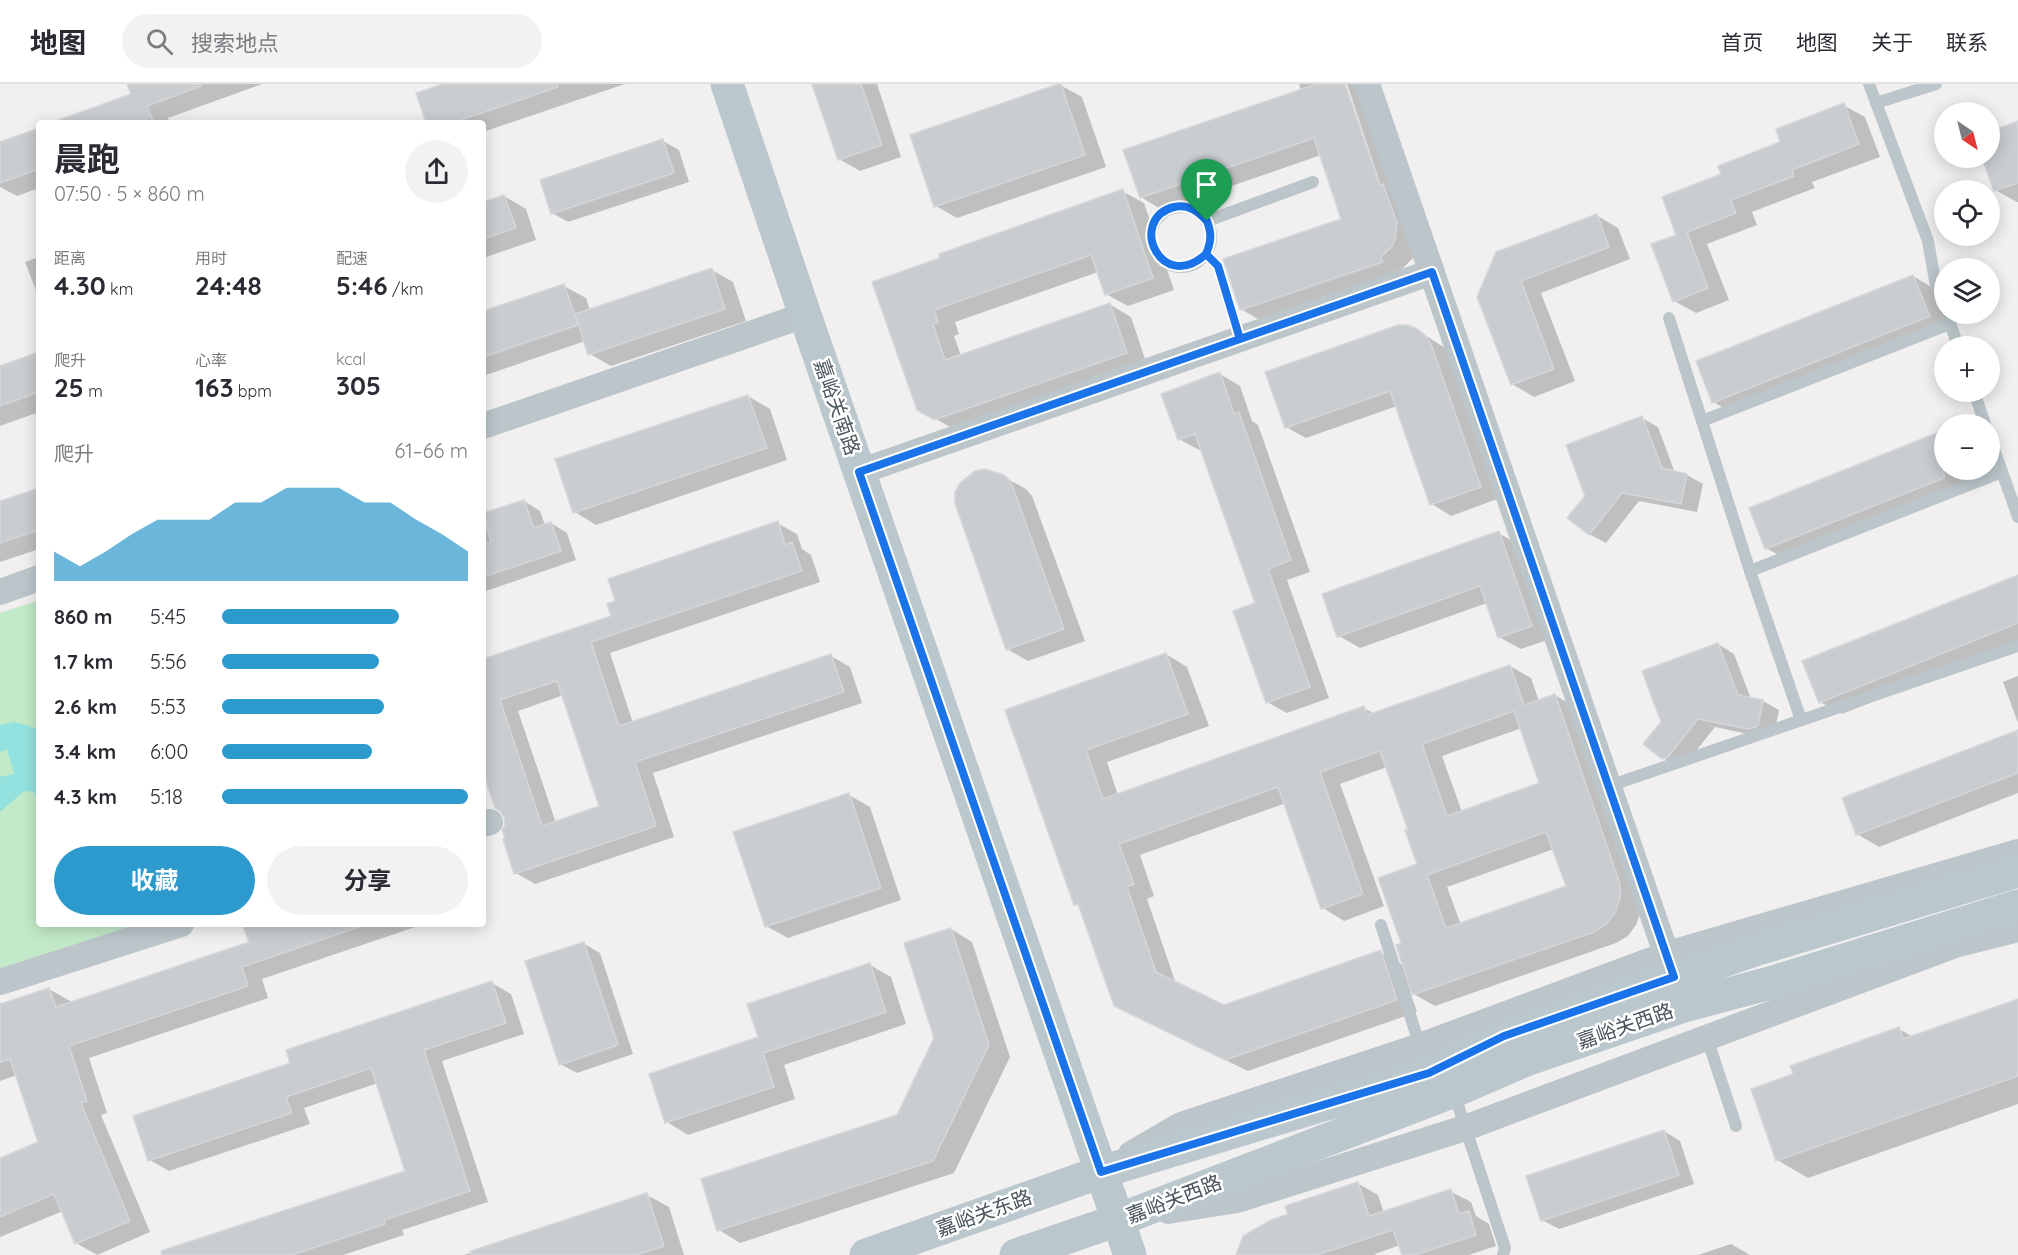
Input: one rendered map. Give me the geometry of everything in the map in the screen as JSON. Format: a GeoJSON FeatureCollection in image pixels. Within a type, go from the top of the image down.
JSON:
{"type":"FeatureCollection","features":[{"type":"Feature","properties":{"kind":"main road","name":"嘉峪关南路"},"geometry":{"type":"LineString","coordinates":[[727,84],[1130,1255]]}},
{"type":"Feature","properties":{"kind":"main road","name":"嘉峪关西路"},"geometry":{"type":"LineString","coordinates":[[1118,1220],[1504,1036],[1676,979],[1758,949],[2018,871]]}},
{"type":"Feature","properties":{"kind":"main road","name":"嘉峪关西路"},"geometry":{"type":"LineString","coordinates":[[1676,979],[1770,983],[2018,906]]}},
{"type":"Feature","properties":{"kind":"main road","name":"嘉峪关西路"},"geometry":{"type":"LineString","coordinates":[[1101,1172],[1434,1070]]}},
{"type":"Feature","properties":{"kind":"main road","name":"嘉峪关东路"},"geometry":{"type":"LineString","coordinates":[[866,1255],[1101,1172]]}},
{"type":"Feature","properties":{"kind":"main road"},"geometry":{"type":"LineString","coordinates":[[1016,1255],[1118,1220]]}},
{"type":"Feature","properties":{"kind":"street"},"geometry":{"type":"LineString","coordinates":[[1367,84],[1676,979],[2018,852]]}},
{"type":"Feature","properties":{"kind":"street"},"geometry":{"type":"LineString","coordinates":[[859,472],[1432,272]]}},
{"type":"Feature","properties":{"kind":"street"},"geometry":{"type":"LineString","coordinates":[[486,425],[805,315]]}},
{"type":"Feature","properties":{"kind":"street"},"geometry":{"type":"LineString","coordinates":[[0,592],[36,579]]}},
{"type":"Feature","properties":{"kind":"street"},"geometry":{"type":"LineString","coordinates":[[0,982],[173,927]]}},
{"type":"Feature","properties":{"kind":"street","name":"嘉峪关西路"},"geometry":{"type":"LineString","coordinates":[[1118,1220],[1237,1200],[1465,1128],[1955,945],[2018,929]]}},
{"type":"Feature","properties":{"kind":"lane"},"geometry":{"type":"LineString","coordinates":[[1869,84],[1928,241],[1934,275]]}},
{"type":"Feature","properties":{"kind":"lane"},"geometry":{"type":"LineString","coordinates":[[1876,103],[1936,84]]}},
{"type":"Feature","properties":{"kind":"lane"},"geometry":{"type":"LineString","coordinates":[[1207,221],[1313,182]]}},
{"type":"Feature","properties":{"kind":"lane"},"geometry":{"type":"LineString","coordinates":[[1176,207],[1188,207],[1198,212],[1207,221],[1211,232],[1206,254],[1197,262],[1186,266],[1174,266],[1163,261],[1155,252],[1151,242],[1156,219],[1165,211],[1176,207]]}},
{"type":"Feature","properties":{"kind":"lane"},"geometry":{"type":"LineString","coordinates":[[1206,254],[1218,266],[1240,339]]}},
{"type":"Feature","properties":{"kind":"lane"},"geometry":{"type":"LineString","coordinates":[[1669,318],[1750,571],[1801,720]]}},
{"type":"Feature","properties":{"kind":"lane"},"geometry":{"type":"LineString","coordinates":[[1702,421],[1936,324]]}},
{"type":"Feature","properties":{"kind":"lane"},"geometry":{"type":"LineString","coordinates":[[2000,466],[2015,496],[2018,517]]}},
{"type":"Feature","properties":{"kind":"lane"},"geometry":{"type":"LineString","coordinates":[[1750,571],[2002,472]]}},
{"type":"Feature","properties":{"kind":"lane"},"geometry":{"type":"LineString","coordinates":[[1609,786],[2018,646]]}},
{"type":"Feature","properties":{"kind":"lane"},"geometry":{"type":"LineString","coordinates":[[1381,925],[1434,1070],[1465,1128],[1505,1248],[1503,1255]]}},
{"type":"Feature","properties":{"kind":"lane"},"geometry":{"type":"LineString","coordinates":[[1707,1038],[1736,1126]]}},
{"type":"Feature","properties":{"kind":"green space"},"geometry":{"type":"Polygon","coordinates":[[[36,601],[36,927],[149,927],[0,978],[0,613],[36,601]]]}},
{"type":"Feature","properties":{"kind":"water"},"geometry":{"type":"Polygon","coordinates":[[[15,722],[36,728],[36,796],[34,792],[24,791],[0,812],[0,777],[14,774],[7,749],[0,752],[0,725],[15,722]]]}},
{"type":"Feature","properties":{"kind":"building"},"geometry":{"type":"Polygon","coordinates":[[[127,84],[200,84],[201,86],[147,106],[153,120],[59,120],[131,94],[127,84]]]}},
{"type":"Feature","properties":{"kind":"building"},"geometry":{"type":"Polygon","coordinates":[[[443,84],[557,84],[558,87],[461,120],[425,120],[416,93],[443,84]]]}},
{"type":"Feature","properties":{"kind":"building"},"geometry":{"type":"Polygon","coordinates":[[[812,84],[861,84],[882,145],[838,160],[812,84]]]}},
{"type":"Feature","properties":{"kind":"building"},"geometry":{"type":"Polygon","coordinates":[[[1061,84],[1085,155],[934,207],[910,135],[1061,84]]]}},
{"type":"Feature","properties":{"kind":"building"},"geometry":{"type":"Polygon","coordinates":[[[1317,84],[1345,84],[1380,185],[1383,184],[1397,223],[1395,239],[1392,246],[1381,257],[1383,262],[1240,310],[1223,259],[1341,219],[1314,138],[1140,198],[1123,150],[1317,84]]]}},
{"type":"Feature","properties":{"kind":"building"},"geometry":{"type":"Polygon","coordinates":[[[1844,103],[1859,144],[1792,170],[1794,176],[1731,200],[1736,213],[1687,232],[1708,288],[1673,302],[1651,244],[1676,235],[1662,197],[1721,174],[1718,166],[1780,142],[1776,129],[1844,103]]]}},
{"type":"Feature","properties":{"kind":"building"},"geometry":{"type":"Polygon","coordinates":[[[2018,121],[2018,183],[2000,189],[2000,180],[1990,180],[1986,168],[2000,168],[2000,128],[2018,121]]]}},
{"type":"Feature","properties":{"kind":"building"},"geometry":{"type":"Polygon","coordinates":[[[36,129],[36,170],[0,183],[0,142],[36,129]]]}},
{"type":"Feature","properties":{"kind":"building"},"geometry":{"type":"Polygon","coordinates":[[[663,139],[674,173],[551,214],[540,180],[663,139]]]}},
{"type":"Feature","properties":{"kind":"building"},"geometry":{"type":"Polygon","coordinates":[[[1123,189],[1153,278],[1105,295],[1091,255],[934,310],[938,322],[933,324],[945,360],[1110,303],[1127,353],[934,420],[917,410],[872,282],[940,258],[939,254],[1123,189]]]}},
{"type":"Feature","properties":{"kind":"building"},"geometry":{"type":"Polygon","coordinates":[[[504,195],[516,228],[486,238],[486,201],[504,195]]]}},
{"type":"Feature","properties":{"kind":"building"},"geometry":{"type":"Polygon","coordinates":[[[1597,214],[1609,247],[1521,281],[1554,369],[1511,385],[1477,297],[1496,252],[1597,214]]]}},
{"type":"Feature","properties":{"kind":"building"},"geometry":{"type":"Polygon","coordinates":[[[712,268],[725,309],[588,355],[575,314],[712,268]]]}},
{"type":"Feature","properties":{"kind":"building"},"geometry":{"type":"Polygon","coordinates":[[[1913,275],[1930,316],[1712,403],[1696,361],[1913,275]]]}},
{"type":"Feature","properties":{"kind":"building"},"geometry":{"type":"Polygon","coordinates":[[[564,284],[578,325],[486,356],[486,310],[564,284]]]}},
{"type":"Feature","properties":{"kind":"building"},"geometry":{"type":"Polygon","coordinates":[[[1398,325],[1408,325],[1417,329],[1431,344],[1481,487],[1430,505],[1390,391],[1285,428],[1265,372],[1398,325]]]}},
{"type":"Feature","properties":{"kind":"building"},"geometry":{"type":"Polygon","coordinates":[[[36,353],[36,393],[0,406],[0,366],[36,353]]]}},
{"type":"Feature","properties":{"kind":"building"},"geometry":{"type":"Polygon","coordinates":[[[1220,372],[1234,414],[1239,412],[1291,560],[1268,569],[1310,687],[1266,703],[1233,611],[1255,603],[1195,434],[1178,440],[1161,394],[1220,372]]]}},
{"type":"Feature","properties":{"kind":"building"},"geometry":{"type":"Polygon","coordinates":[[[748,395],[767,448],[573,513],[555,459],[748,395]]]}},
{"type":"Feature","properties":{"kind":"building"},"geometry":{"type":"Polygon","coordinates":[[[1642,416],[1662,468],[1687,474],[1681,504],[1622,493],[1589,535],[1567,518],[1585,496],[1566,445],[1642,416]]]}},
{"type":"Feature","properties":{"kind":"building"},"geometry":{"type":"Polygon","coordinates":[[[1934,434],[1934,480],[1939,480],[1765,549],[1749,508],[1934,434]]]}},
{"type":"Feature","properties":{"kind":"building"},"geometry":{"type":"Polygon","coordinates":[[[985,469],[1004,475],[1011,482],[1064,629],[1006,650],[955,503],[955,492],[960,483],[975,471],[985,469]]]}},
{"type":"Feature","properties":{"kind":"building"},"geometry":{"type":"Polygon","coordinates":[[[36,489],[36,531],[0,543],[0,501],[36,489]]]}},
{"type":"Feature","properties":{"kind":"building"},"geometry":{"type":"Polygon","coordinates":[[[524,500],[534,528],[551,522],[561,551],[486,576],[486,544],[491,542],[486,524],[486,512],[524,500]]]}},
{"type":"Feature","properties":{"kind":"building"},"geometry":{"type":"Polygon","coordinates":[[[778,521],[785,545],[792,542],[802,571],[591,642],[619,726],[831,654],[844,692],[635,762],[656,826],[514,874],[503,839],[505,838],[502,830],[505,825],[504,817],[495,808],[486,781],[486,658],[611,616],[607,604],[615,601],[608,579],[778,521]],[[557,681],[500,700],[542,826],[599,806],[557,681]]]}},
{"type":"Feature","properties":{"kind":"building"},"geometry":{"type":"Polygon","coordinates":[[[1499,531],[1532,626],[1498,638],[1480,586],[1337,637],[1322,594],[1499,531]]]}},
{"type":"Feature","properties":{"kind":"building"},"geometry":{"type":"Polygon","coordinates":[[[2018,575],[2018,623],[1819,703],[1802,661],[2018,575]]]}},
{"type":"Feature","properties":{"kind":"building"},"geometry":{"type":"Polygon","coordinates":[[[1718,643],[1738,695],[1763,700],[1758,726],[1749,729],[1698,719],[1668,757],[1662,759],[1643,744],[1661,722],[1642,671],[1718,643]]]}},
{"type":"Feature","properties":{"kind":"building"},"geometry":{"type":"Polygon","coordinates":[[[1166,653],[1188,714],[1086,750],[1103,799],[1364,706],[1367,715],[1510,665],[1524,705],[1555,694],[1620,884],[1620,899],[1615,913],[1606,924],[1594,932],[1412,995],[1396,945],[1401,943],[1378,878],[1417,864],[1405,830],[1408,830],[1380,751],[1320,772],[1363,894],[1321,909],[1278,787],[1119,844],[1134,884],[1127,887],[1156,972],[1224,1005],[1381,950],[1397,1000],[1225,1060],[1114,1006],[1078,904],[1074,905],[1005,710],[1166,653]],[[1514,711],[1422,744],[1447,816],[1539,783],[1514,711]],[[1546,832],[1427,875],[1446,928],[1566,886],[1546,832]]]}},
{"type":"Feature","properties":{"kind":"building"},"geometry":{"type":"Polygon","coordinates":[[[2018,730],[2018,773],[1856,835],[1842,798],[2018,730]]]}},
{"type":"Feature","properties":{"kind":"building"},"geometry":{"type":"Polygon","coordinates":[[[849,793],[881,888],[765,927],[733,832],[849,793]]]}},
{"type":"Feature","properties":{"kind":"building"},"geometry":{"type":"Polygon","coordinates":[[[243,927],[359,927],[242,967],[248,986],[69,1046],[87,1101],[81,1103],[130,1221],[75,1244],[54,1194],[0,1217],[0,1158],[38,1142],[10,1059],[0,1062],[0,1004],[49,988],[56,1007],[249,942],[243,927]]]}},
{"type":"Feature","properties":{"kind":"building"},"geometry":{"type":"Polygon","coordinates":[[[951,928],[989,1045],[933,1161],[717,1231],[701,1179],[897,1115],[934,1038],[904,943],[951,928]]]}},
{"type":"Feature","properties":{"kind":"building"},"geometry":{"type":"Polygon","coordinates":[[[584,942],[618,1045],[559,1065],[525,961],[584,942]]]}},
{"type":"Feature","properties":{"kind":"building"},"geometry":{"type":"Polygon","coordinates":[[[870,963],[886,1012],[763,1053],[774,1087],[665,1123],[649,1074],[758,1037],[747,1004],[870,963]]]}},
{"type":"Feature","properties":{"kind":"building"},"geometry":{"type":"Polygon","coordinates":[[[492,981],[506,1023],[424,1050],[470,1191],[384,1220],[385,1224],[292,1255],[162,1255],[161,1251],[405,1171],[371,1068],[286,1097],[292,1113],[148,1161],[133,1116],[290,1063],[286,1050],[492,981]]]}},
{"type":"Feature","properties":{"kind":"building"},"geometry":{"type":"Polygon","coordinates":[[[2018,999],[2018,1076],[1776,1161],[1751,1089],[1793,1074],[1790,1066],[1899,1027],[1903,1039],[2018,999]]]}},
{"type":"Feature","properties":{"kind":"building"},"geometry":{"type":"Polygon","coordinates":[[[1664,1130],[1679,1175],[1541,1221],[1526,1176],[1664,1130]]]}},
{"type":"Feature","properties":{"kind":"building"},"geometry":{"type":"Polygon","coordinates":[[[1358,1182],[1369,1216],[1451,1189],[1459,1214],[1469,1211],[1476,1235],[1415,1255],[1402,1255],[1393,1230],[1317,1255],[1236,1255],[1243,1236],[1271,1220],[1288,1214],[1285,1206],[1358,1182]]]}},
{"type":"Feature","properties":{"kind":"building"},"geometry":{"type":"Polygon","coordinates":[[[647,1193],[664,1246],[636,1255],[471,1255],[471,1251],[647,1193]]]}},
{"type":"Feature","properties":{"kind":"route"},"geometry":{"type":"LineString","coordinates":[[1207,221],[1198,212],[1188,207],[1176,207],[1165,211],[1156,219],[1151,242],[1155,252],[1163,261],[1174,266],[1186,266],[1197,262],[1206,254],[1218,266],[1240,339],[1432,272],[1674,977],[1504,1036],[1429,1073],[1101,1172],[859,472],[1240,339],[1218,266],[1206,254],[1211,232],[1207,221]]}}]}
